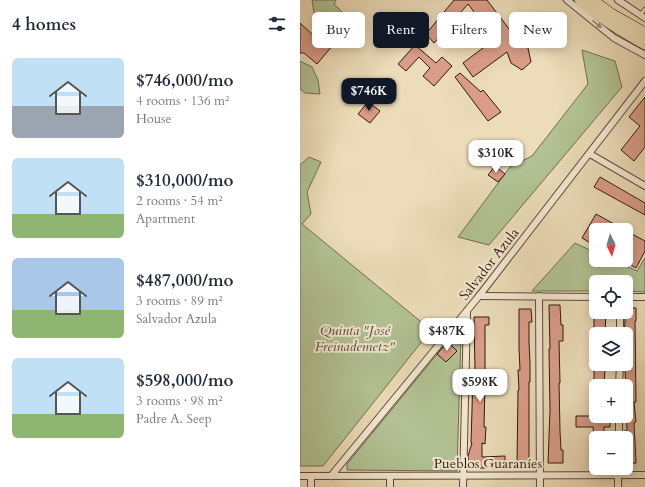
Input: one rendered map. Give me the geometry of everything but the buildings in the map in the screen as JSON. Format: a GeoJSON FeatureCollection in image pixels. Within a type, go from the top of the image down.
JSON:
{"type":"FeatureCollection","features":[{"type":"Feature","properties":{"kind":"highway"},"geometry":{"type":"LineString","coordinates":[[580,0],[621,31],[645,44]]}},
{"type":"Feature","properties":{"kind":"highway"},"geometry":{"type":"LineString","coordinates":[[592,0],[611,14],[645,33]]}},
{"type":"Feature","properties":{"kind":"street"},"geometry":{"type":"LineString","coordinates":[[567,0],[614,38],[645,55]]}},
{"type":"Feature","properties":{"kind":"street"},"geometry":{"type":"LineString","coordinates":[[618,0],[642,17]]}},
{"type":"Feature","properties":{"kind":"street","name":"Salvador Azula"},"geometry":{"type":"LineString","coordinates":[[332,476],[480,296],[645,81]]}},
{"type":"Feature","properties":{"kind":"street"},"geometry":{"type":"LineString","coordinates":[[590,154],[645,186]]}},
{"type":"Feature","properties":{"kind":"street"},"geometry":{"type":"LineString","coordinates":[[480,296],[589,297]]}},
{"type":"Feature","properties":{"kind":"street"},"geometry":{"type":"LineString","coordinates":[[539,296],[540,487]]}},
{"type":"Feature","properties":{"kind":"street"},"geometry":{"type":"LineString","coordinates":[[633,297],[645,297]]}},
{"type":"Feature","properties":{"kind":"street"},"geometry":{"type":"LineString","coordinates":[[463,487],[467,311]]}},
{"type":"Feature","properties":{"kind":"street","name":"Pueblos Guaraníes"},"geometry":{"type":"LineString","coordinates":[[300,476],[589,475]]}},
{"type":"Feature","properties":{"kind":"street"},"geometry":{"type":"LineString","coordinates":[[618,475],[618,487]]}},
{"type":"Feature","properties":{"kind":"street","name":"Pueblos Guaraníes"},"geometry":{"type":"LineString","coordinates":[[633,475],[645,475]]}},
{"type":"Feature","properties":{"kind":"street"},"geometry":{"type":"LineString","coordinates":[[311,487],[312,476]]}},
{"type":"Feature","properties":{"kind":"street"},"geometry":{"type":"LineString","coordinates":[[390,476],[390,487]]}},
{"type":"Feature","properties":{"kind":"lane"},"geometry":{"type":"LineString","coordinates":[[642,17],[645,9]]}},
{"type":"Feature","properties":{"kind":"green space"},"geometry":{"type":"Polygon","coordinates":[[[312,0],[336,0],[334,4],[342,12],[314,12],[312,0]]]}},
{"type":"Feature","properties":{"kind":"green space"},"geometry":{"type":"Polygon","coordinates":[[[582,50],[615,61],[622,87],[489,245],[458,237],[510,167],[532,156],[588,84],[582,50]]]}},
{"type":"Feature","properties":{"kind":"green space"},"geometry":{"type":"Polygon","coordinates":[[[300,61],[312,67],[318,80],[320,94],[305,93],[300,89],[300,61]]]}},
{"type":"Feature","properties":{"kind":"green space","name":"Quinta \"José Freinademetz\""},"geometry":{"type":"Polygon","coordinates":[[[309,157],[321,162],[307,192],[311,214],[302,224],[431,330],[323,466],[300,466],[300,165],[309,157]]]}},
{"type":"Feature","properties":{"kind":"green space"},"geometry":{"type":"Polygon","coordinates":[[[575,243],[589,250],[589,267],[628,267],[637,271],[645,258],[645,292],[633,291],[633,275],[589,275],[589,291],[532,291],[575,243]]]}},
{"type":"Feature","properties":{"kind":"green space"},"geometry":{"type":"Polygon","coordinates":[[[456,331],[461,335],[457,471],[347,470],[347,464],[456,331]]]}}]}
